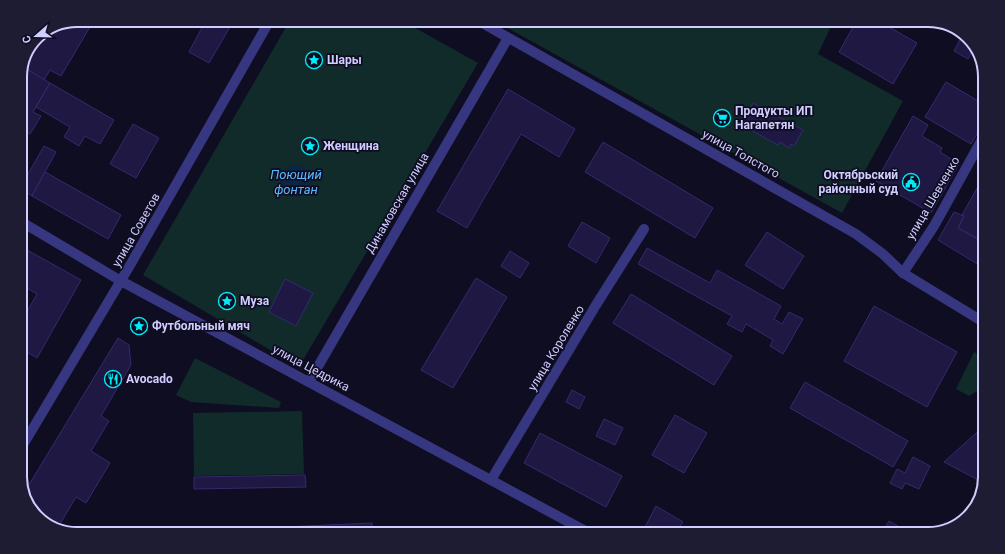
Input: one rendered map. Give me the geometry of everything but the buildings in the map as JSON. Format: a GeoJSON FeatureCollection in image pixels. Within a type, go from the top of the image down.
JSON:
{"type":"FeatureCollection","features":[{"type":"Feature","properties":{"kind":"street","name":"улица Советов"},"geometry":{"type":"LineString","coordinates":[[27,438],[121,281],[266,27]]}},
{"type":"Feature","properties":{"kind":"street","name":"улица Толстого"},"geometry":{"type":"LineString","coordinates":[[489,27],[856,234],[883,254],[903,273],[978,319]]}},
{"type":"Feature","properties":{"kind":"street","name":"Динамовская улица"},"geometry":{"type":"LineString","coordinates":[[309,382],[508,38]]}},
{"type":"Feature","properties":{"kind":"street","name":"улица Шевченко"},"geometry":{"type":"LineString","coordinates":[[903,273],[934,226],[978,147]]}},
{"type":"Feature","properties":{"kind":"street","name":"улица Цедрика"},"geometry":{"type":"LineString","coordinates":[[27,225],[121,281],[578,527]]}},
{"type":"Feature","properties":{"kind":"street","name":"улица Короленко"},"geometry":{"type":"LineString","coordinates":[[491,480],[596,305],[644,230]]}},
{"type":"Feature","properties":{"kind":"green space"},"geometry":{"type":"Polygon","coordinates":[[[286,27],[414,27],[478,63],[299,367],[143,275],[286,27]]]}},
{"type":"Feature","properties":{"kind":"green space"},"geometry":{"type":"Polygon","coordinates":[[[506,27],[831,27],[818,54],[903,101],[842,213],[506,27]]]}},
{"type":"Feature","properties":{"kind":"green space"},"geometry":{"type":"Polygon","coordinates":[[[974,352],[978,354],[978,390],[969,396],[956,389],[974,352]]]}},
{"type":"Feature","properties":{"kind":"green space"},"geometry":{"type":"Polygon","coordinates":[[[195,358],[281,402],[279,408],[191,402],[176,395],[195,358]]]}},
{"type":"Feature","properties":{"kind":"green space"},"geometry":{"type":"Polygon","coordinates":[[[302,411],[304,474],[194,476],[193,413],[302,411]]]}},
{"type":"Feature","properties":{"kind":"water","name":"Поющий фонтан"},"geometry":{"type":"Polygon","coordinates":[[[293,165],[299,165],[309,172],[312,181],[311,187],[305,194],[299,197],[293,197],[283,190],[280,184],[280,178],[287,168],[293,165]]]}},
{"type":"Feature","properties":{"kind":"place","name":"Шары"},"geometry":{"type":"Point","coordinates":[314,60]}},
{"type":"Feature","properties":{"kind":"place","name":"Продукты ИП Нагапетян"},"geometry":{"type":"Point","coordinates":[722,118]}},
{"type":"Feature","properties":{"kind":"place","name":"Женщина"},"geometry":{"type":"Point","coordinates":[310,146]}},
{"type":"Feature","properties":{"kind":"place","name":"Октябрьский районный суд"},"geometry":{"type":"Point","coordinates":[911,182]}},
{"type":"Feature","properties":{"kind":"place","name":"Муза"},"geometry":{"type":"Point","coordinates":[227,301]}},
{"type":"Feature","properties":{"kind":"place","name":"Футбольный мяч"},"geometry":{"type":"Point","coordinates":[139,326]}},
{"type":"Feature","properties":{"kind":"place","name":"Avocado"},"geometry":{"type":"Point","coordinates":[113,379]}}]}
